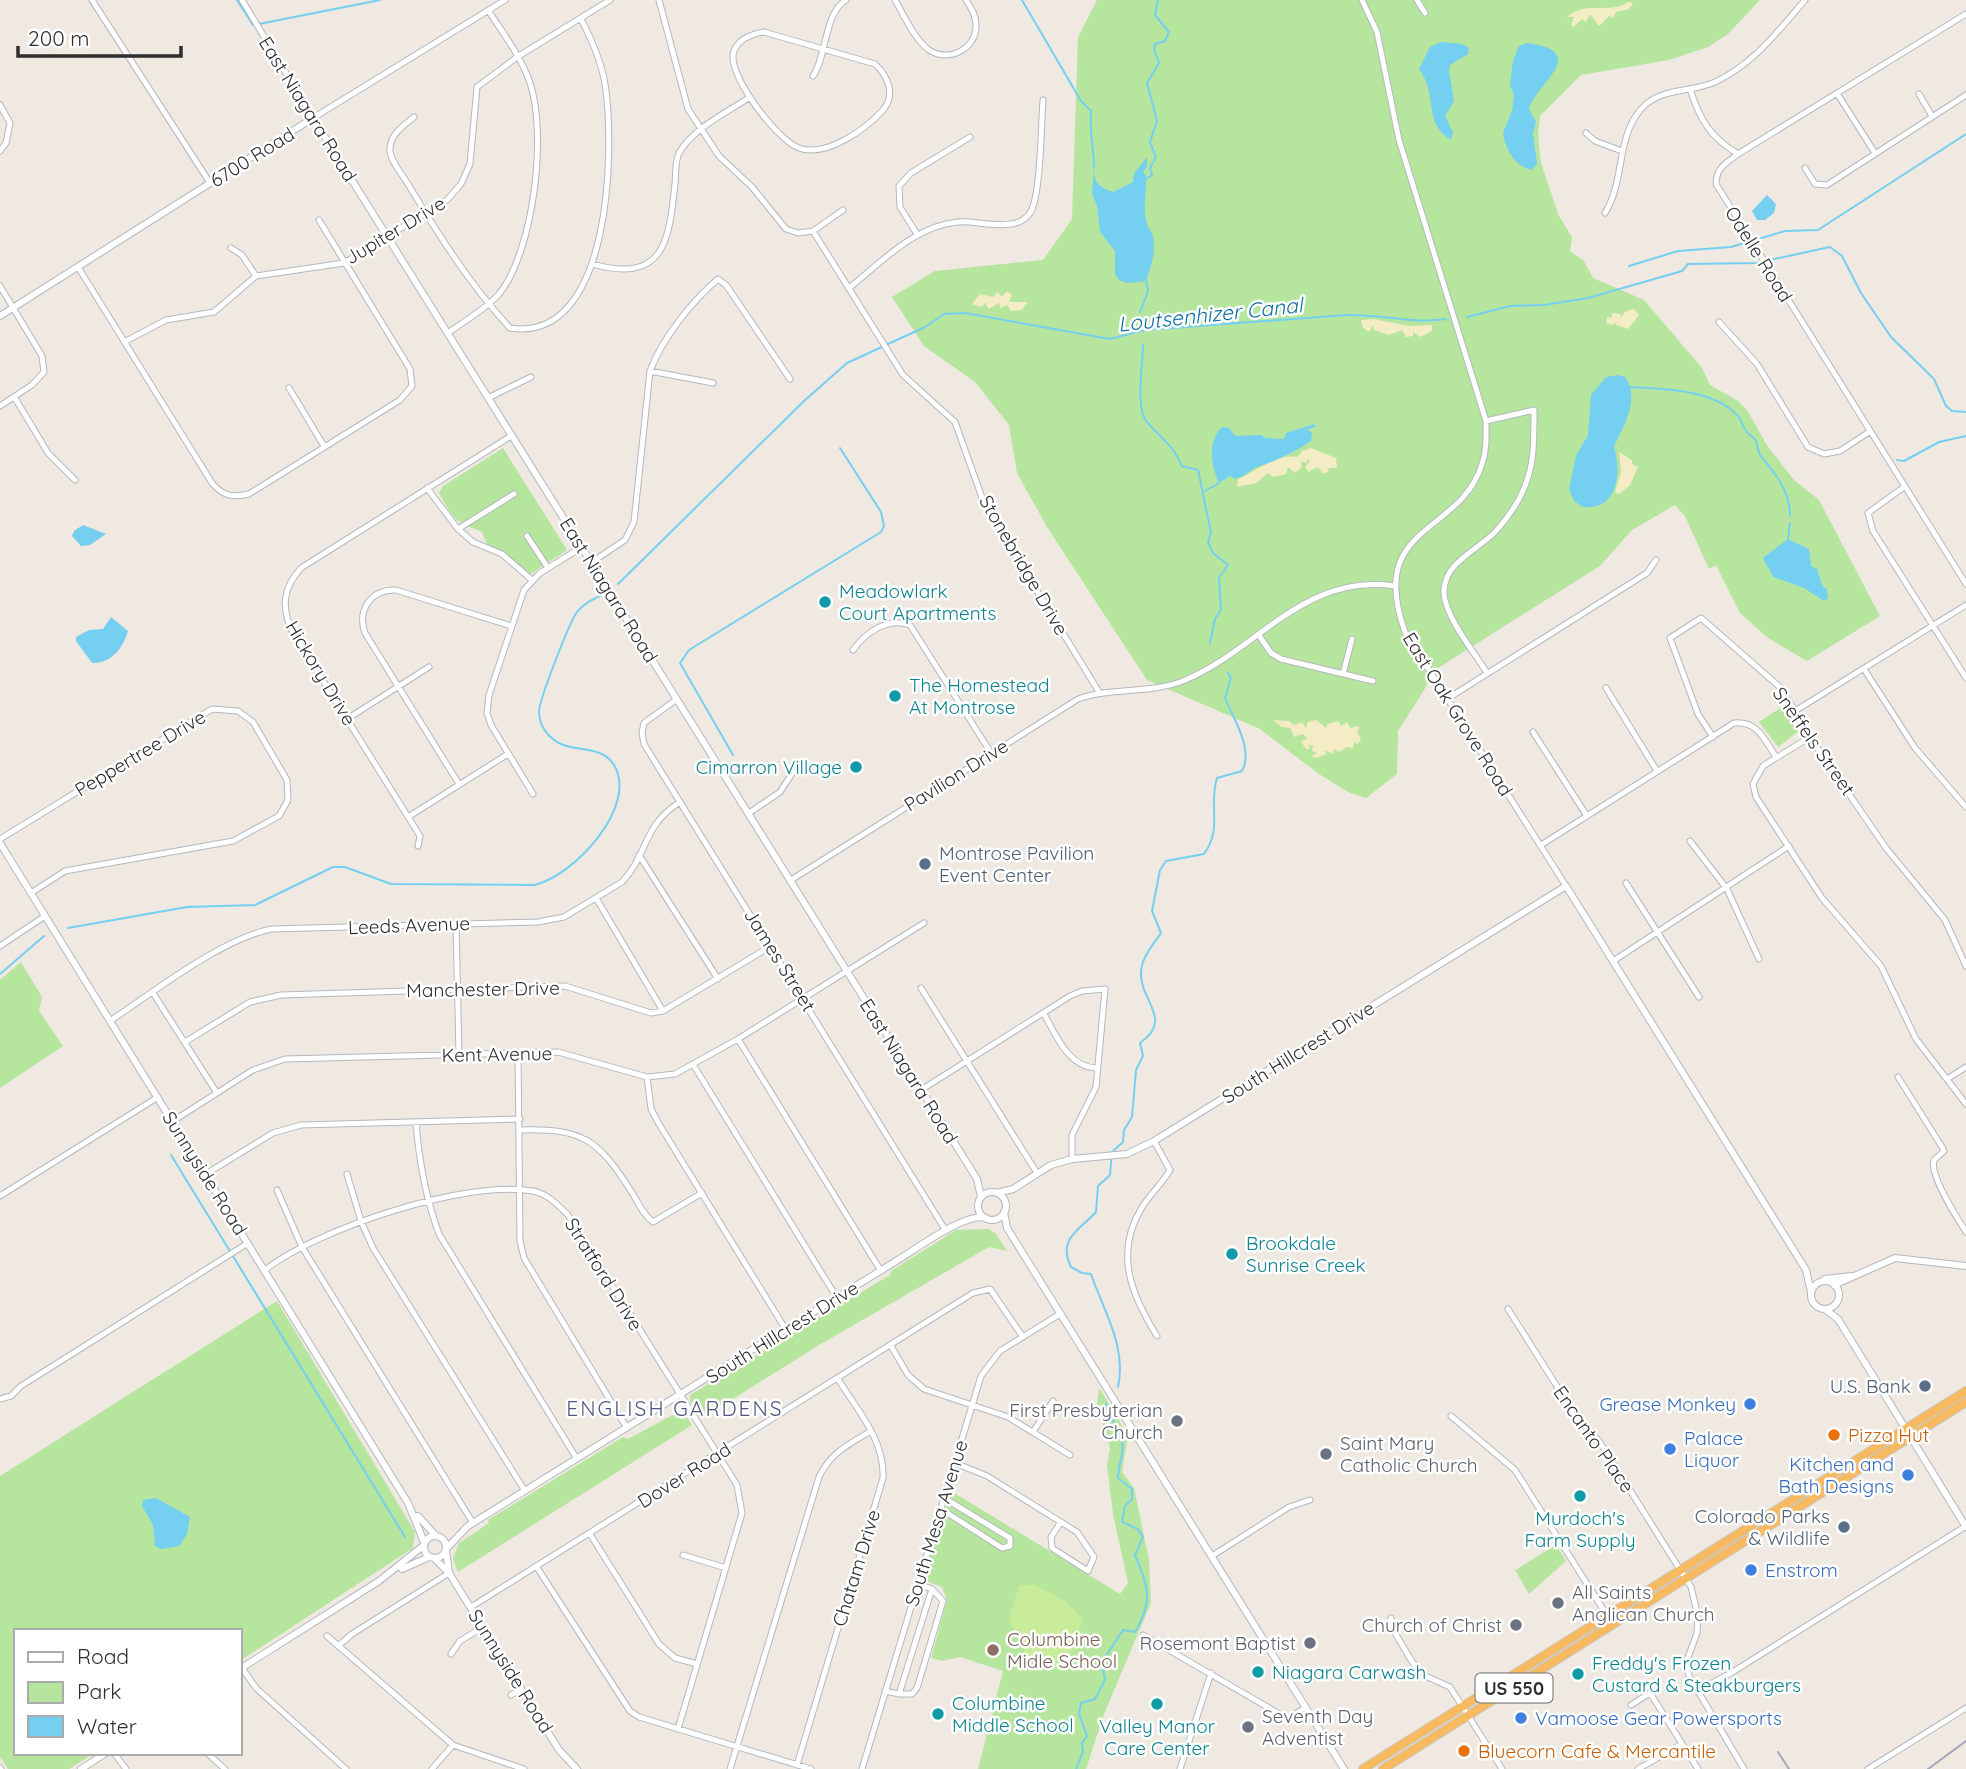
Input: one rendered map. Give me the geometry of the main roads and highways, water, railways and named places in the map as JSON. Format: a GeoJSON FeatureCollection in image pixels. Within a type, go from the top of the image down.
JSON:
{"type":"FeatureCollection","features":[{"type":"Feature","properties":{"kind":"highway","name":"US 550"},"geometry":{"type":"LineString","coordinates":[[1387,1768],[1688,1580],[1908,1433],[1966,1391]]}},
{"type":"Feature","properties":{"kind":"highway","name":"US 550"},"geometry":{"type":"LineString","coordinates":[[1363,1769],[1681,1570],[1908,1433],[1966,1402]]}},
{"type":"Feature","properties":{"kind":"water"},"geometry":{"type":"Polygon","coordinates":[[[1441,42],[1462,44],[1469,48],[1468,54],[1450,65],[1449,70],[1454,101],[1445,116],[1453,132],[1451,140],[1442,133],[1433,117],[1428,89],[1419,69],[1430,47],[1441,42]]]}},
{"type":"Feature","properties":{"kind":"water"},"geometry":{"type":"Polygon","coordinates":[[[1527,43],[1546,47],[1556,53],[1558,61],[1529,109],[1536,122],[1533,134],[1537,164],[1532,170],[1520,165],[1512,156],[1503,133],[1512,111],[1514,96],[1510,84],[1513,61],[1519,46],[1527,43]]]}},
{"type":"Feature","properties":{"kind":"water"},"geometry":{"type":"Polygon","coordinates":[[[1147,157],[1147,167],[1143,172],[1146,175],[1145,214],[1153,236],[1153,254],[1146,281],[1127,283],[1119,280],[1115,274],[1115,251],[1100,232],[1097,206],[1092,194],[1094,168],[1098,184],[1113,192],[1133,182],[1134,174],[1147,157]]]}},
{"type":"Feature","properties":{"kind":"water"},"geometry":{"type":"Polygon","coordinates":[[[1767,195],[1776,204],[1774,213],[1765,220],[1757,220],[1752,211],[1767,195]]]}},
{"type":"Feature","properties":{"kind":"water"},"geometry":{"type":"Polygon","coordinates":[[[1606,377],[1625,377],[1629,385],[1631,403],[1614,447],[1617,467],[1615,488],[1604,503],[1595,507],[1583,507],[1574,501],[1569,489],[1576,456],[1588,435],[1591,395],[1606,377]]]}},
{"type":"Feature","properties":{"kind":"water"},"geometry":{"type":"Polygon","coordinates":[[[1314,424],[1316,426],[1307,430],[1312,432],[1311,441],[1305,445],[1256,467],[1239,478],[1230,476],[1219,483],[1214,469],[1212,447],[1222,427],[1229,428],[1235,436],[1261,435],[1265,438],[1284,439],[1286,433],[1314,424]]]}},
{"type":"Feature","properties":{"kind":"water"},"geometry":{"type":"Polygon","coordinates":[[[83,525],[106,534],[90,545],[81,546],[72,536],[74,531],[83,525]]]}},
{"type":"Feature","properties":{"kind":"water"},"geometry":{"type":"Polygon","coordinates":[[[1788,539],[1809,549],[1811,566],[1817,569],[1823,587],[1827,589],[1828,598],[1824,601],[1804,588],[1773,577],[1763,558],[1788,539]]]}},
{"type":"Feature","properties":{"kind":"water"},"geometry":{"type":"Polygon","coordinates":[[[111,617],[128,631],[126,637],[110,658],[92,663],[76,637],[89,630],[103,629],[111,617]]]}},
{"type":"Feature","properties":{"kind":"water"},"geometry":{"type":"Polygon","coordinates":[[[156,1498],[190,1517],[187,1534],[179,1546],[161,1549],[155,1546],[153,1525],[142,1506],[143,1500],[156,1498]]]}},
{"type":"Feature","properties":{"kind":"waterway"},"geometry":{"type":"LineString","coordinates":[[237,0],[253,25]]}},
{"type":"Feature","properties":{"kind":"waterway"},"geometry":{"type":"LineString","coordinates":[[259,24],[380,0]]}},
{"type":"Feature","properties":{"kind":"waterway"},"geometry":{"type":"LineString","coordinates":[[1022,0],[1081,101],[1091,111],[1094,168]]}},
{"type":"Feature","properties":{"kind":"waterway"},"geometry":{"type":"LineString","coordinates":[[1146,179],[1152,175],[1150,168],[1156,157],[1150,142],[1157,121],[1147,83],[1159,63],[1155,44],[1165,41],[1169,32],[1155,15],[1158,0]]}},
{"type":"Feature","properties":{"kind":"waterway"},"geometry":{"type":"LineString","coordinates":[[1629,266],[1678,251],[1731,247],[1785,231],[1818,230],[1966,134]]}},
{"type":"Feature","properties":{"kind":"waterway","name":"Loutsenhizer Canal"},"geometry":{"type":"LineString","coordinates":[[1467,317],[1510,306],[1544,305],[1588,298],[1682,271],[1688,264],[1756,263],[1830,247],[1842,256],[1861,293],[1891,337],[1934,379],[1946,406],[1952,411],[1966,412]]}},
{"type":"Feature","properties":{"kind":"waterway"},"geometry":{"type":"LineString","coordinates":[[1140,312],[1148,291],[1146,280]]}},
{"type":"Feature","properties":{"kind":"waterway","name":"Loutsenhizer Canal"},"geometry":{"type":"LineString","coordinates":[[618,584],[804,401],[847,363],[925,327],[944,314],[965,313],[1110,339],[1145,330],[1347,315],[1446,319]]}},
{"type":"Feature","properties":{"kind":"waterway"},"geometry":{"type":"LineString","coordinates":[[1143,345],[1140,397],[1143,416],[1171,448],[1182,466],[1198,470],[1211,533],[1208,542],[1213,553],[1228,565],[1219,578],[1221,610],[1215,619],[1210,643]]}},
{"type":"Feature","properties":{"kind":"waterway"},"geometry":{"type":"LineString","coordinates":[[1630,387],[1686,392],[1727,406],[1739,417],[1746,431],[1756,441],[1760,454],[1781,484],[1788,499],[1790,516]]}},
{"type":"Feature","properties":{"kind":"waterway"},"geometry":{"type":"LineString","coordinates":[[1897,460],[1904,461],[1939,442],[1966,436]]}},
{"type":"Feature","properties":{"kind":"waterway"},"geometry":{"type":"LineString","coordinates":[[733,755],[680,663],[689,650],[881,532],[884,526],[881,512],[840,448]]}},
{"type":"Feature","properties":{"kind":"waterway"},"geometry":{"type":"LineString","coordinates":[[1205,491],[1219,483]]}},
{"type":"Feature","properties":{"kind":"waterway"},"geometry":{"type":"LineString","coordinates":[[1788,539],[1790,523]]}},
{"type":"Feature","properties":{"kind":"waterway","name":"Loutsenhizer Canal"},"geometry":{"type":"LineString","coordinates":[[68,928],[187,907],[255,905],[333,867],[345,867],[391,884],[534,885],[550,879],[566,869],[598,837],[618,800],[619,782],[614,765],[608,758],[593,751],[560,744],[545,730],[539,715],[549,677],[573,619],[583,606],[604,594]]}},
{"type":"Feature","properties":{"kind":"waterway"},"geometry":{"type":"LineString","coordinates":[[1118,1387],[1119,1358],[1108,1316],[1091,1274],[1071,1267],[1067,1249],[1072,1235],[1096,1212],[1098,1186],[1110,1175],[1112,1152],[1123,1142],[1124,1130],[1132,1117],[1136,1070],[1143,1056],[1140,1043],[1150,1034],[1155,1018],[1141,973],[1145,957],[1161,933],[1152,911],[1160,870],[1166,861],[1204,854],[1213,835],[1217,778],[1242,771],[1245,762],[1246,753],[1241,734],[1225,698],[1231,678],[1228,673]]}},
{"type":"Feature","properties":{"kind":"waterway","name":"Loutsenhizer Canal"},"geometry":{"type":"LineString","coordinates":[[0,974],[44,936]]}},
{"type":"Feature","properties":{"kind":"waterway"},"geometry":{"type":"LineString","coordinates":[[171,1155],[405,1537]]}},
{"type":"Feature","properties":{"kind":"waterway"},"geometry":{"type":"LineString","coordinates":[[1076,1769],[1083,1752],[1082,1743],[1087,1736],[1079,1714],[1081,1703],[1095,1699],[1105,1680],[1102,1662],[1123,1630],[1135,1632],[1147,1602],[1146,1585],[1135,1555],[1143,1537],[1138,1529],[1122,1522],[1125,1506],[1132,1499],[1132,1489],[1118,1478],[1122,1440],[1106,1404]]}},
{"type":"Feature","properties":{"kind":"railway"},"geometry":{"type":"LineString","coordinates":[[1928,1769],[1966,1741]]}},
{"type":"Feature","properties":{"kind":"railway"},"geometry":{"type":"LineString","coordinates":[[1778,1752],[1789,1769]]}},
{"type":"Feature","properties":{"kind":"place","name":"Meadowlark Court Apartments"},"geometry":{"type":"Point","coordinates":[825,602]}},
{"type":"Feature","properties":{"kind":"place","name":"The Homestead At Montrose"},"geometry":{"type":"Point","coordinates":[895,696]}},
{"type":"Feature","properties":{"kind":"place","name":"Cimarron Village"},"geometry":{"type":"Point","coordinates":[856,767]}},
{"type":"Feature","properties":{"kind":"place","name":"Montrose Pavilion Event Center"},"geometry":{"type":"Point","coordinates":[925,864]}},
{"type":"Feature","properties":{"kind":"place","name":"Brookdale Sunrise Creek"},"geometry":{"type":"Point","coordinates":[1232,1254]}},
{"type":"Feature","properties":{"kind":"place","name":"U.S. Bank"},"geometry":{"type":"Point","coordinates":[1925,1386]}},
{"type":"Feature","properties":{"kind":"place","name":"Grease Monkey"},"geometry":{"type":"Point","coordinates":[1750,1404]}},
{"type":"Feature","properties":{"kind":"place","name":"First Presbyterian Church"},"geometry":{"type":"Point","coordinates":[1177,1421]}},
{"type":"Feature","properties":{"kind":"place","name":"Pizza Hut"},"geometry":{"type":"Point","coordinates":[1834,1435]}},
{"type":"Feature","properties":{"kind":"place","name":"Palace Liquor"},"geometry":{"type":"Point","coordinates":[1670,1449]}},
{"type":"Feature","properties":{"kind":"place","name":"Saint Mary Catholic Church"},"geometry":{"type":"Point","coordinates":[1326,1454]}},
{"type":"Feature","properties":{"kind":"place","name":"Kitchen and Bath Designs"},"geometry":{"type":"Point","coordinates":[1908,1475]}},
{"type":"Feature","properties":{"kind":"place","name":"Murdoch's Farm Supply"},"geometry":{"type":"Point","coordinates":[1580,1496]}},
{"type":"Feature","properties":{"kind":"place","name":"Colorado Parks & Wildlife"},"geometry":{"type":"Point","coordinates":[1844,1527]}},
{"type":"Feature","properties":{"kind":"place","name":"Enstrom"},"geometry":{"type":"Point","coordinates":[1751,1570]}},
{"type":"Feature","properties":{"kind":"place","name":"All Saints Anglican Church"},"geometry":{"type":"Point","coordinates":[1558,1603]}},
{"type":"Feature","properties":{"kind":"place","name":"Church of Christ"},"geometry":{"type":"Point","coordinates":[1516,1625]}},
{"type":"Feature","properties":{"kind":"place","name":"Rosemont Baptist"},"geometry":{"type":"Point","coordinates":[1310,1643]}},
{"type":"Feature","properties":{"kind":"place","name":"Columbine Midle School"},"geometry":{"type":"Point","coordinates":[993,1650]}},
{"type":"Feature","properties":{"kind":"place","name":"Niagara Carwash"},"geometry":{"type":"Point","coordinates":[1258,1672]}},
{"type":"Feature","properties":{"kind":"place","name":"Freddy's Frozen Custard & Steakburgers"},"geometry":{"type":"Point","coordinates":[1578,1674]}},
{"type":"Feature","properties":{"kind":"place","name":"Valley Manor Care Center"},"geometry":{"type":"Point","coordinates":[1157,1704]}},
{"type":"Feature","properties":{"kind":"place","name":"Columbine Middle School"},"geometry":{"type":"Point","coordinates":[938,1714]}},
{"type":"Feature","properties":{"kind":"place","name":"Vamoose Gear Powersports"},"geometry":{"type":"Point","coordinates":[1521,1718]}},
{"type":"Feature","properties":{"kind":"place","name":"Seventh Day Adventist"},"geometry":{"type":"Point","coordinates":[1248,1727]}},
{"type":"Feature","properties":{"kind":"place","name":"Bluecorn Cafe & Mercantile"},"geometry":{"type":"Point","coordinates":[1464,1751]}},
{"type":"Feature","properties":{"kind":"district","name":"ENGLISH GARDENS"},"geometry":{"type":"Point","coordinates":[675,1408]}}]}
